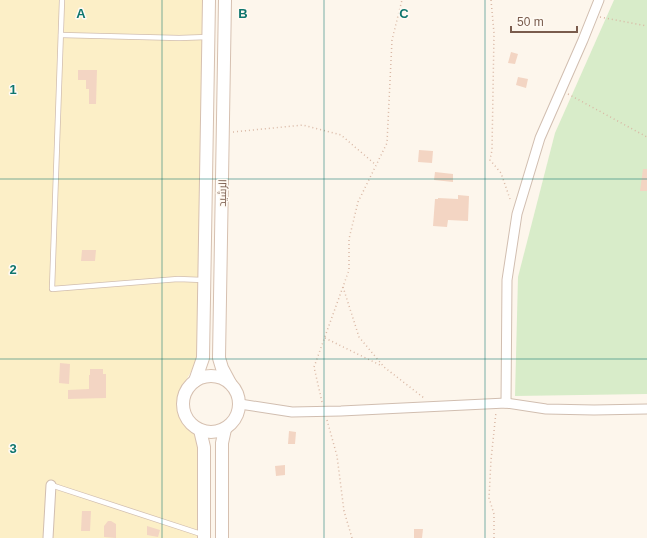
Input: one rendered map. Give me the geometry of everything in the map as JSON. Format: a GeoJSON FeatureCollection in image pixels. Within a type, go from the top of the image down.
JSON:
{"type":"FeatureCollection","features":[{"type":"Feature","properties":{"kind":"street","name":"الرشيد"},"geometry":{"type":"LineString","coordinates":[[195,381],[203,358],[209,0]]}},
{"type":"Feature","properties":{"kind":"street","name":"الرشيد"},"geometry":{"type":"LineString","coordinates":[[225,0],[219,358],[222,368],[230,383]]}},
{"type":"Feature","properties":{"kind":"street"},"geometry":{"type":"LineString","coordinates":[[501,404],[507,280],[517,214],[540,138],[599,0]]}},
{"type":"Feature","properties":{"kind":"street"},"geometry":{"type":"LineString","coordinates":[[206,376],[224,378],[230,383],[237,391],[240,404],[236,418],[230,426],[225,429],[212,432],[200,430],[194,427],[187,420],[183,411],[185,392],[190,384],[206,376]]}},
{"type":"Feature","properties":{"kind":"street"},"geometry":{"type":"LineString","coordinates":[[240,404],[292,412],[501,404],[546,409],[647,409]]}},
{"type":"Feature","properties":{"kind":"street"},"geometry":{"type":"LineString","coordinates":[[222,538],[222,443],[225,429]]}},
{"type":"Feature","properties":{"kind":"street"},"geometry":{"type":"LineString","coordinates":[[200,430],[204,447],[204,537]]}},
{"type":"Feature","properties":{"kind":"street"},"geometry":{"type":"LineString","coordinates":[[48,538],[51,485]]}},
{"type":"Feature","properties":{"kind":"lane"},"geometry":{"type":"LineString","coordinates":[[62,0],[52,289],[178,280],[204,280]]}},
{"type":"Feature","properties":{"kind":"lane"},"geometry":{"type":"LineString","coordinates":[[61,35],[179,38],[208,37]]}},
{"type":"Feature","properties":{"kind":"lane"},"geometry":{"type":"LineString","coordinates":[[51,485],[204,537]]}},
{"type":"Feature","properties":{"kind":"path"},"geometry":{"type":"LineString","coordinates":[[352,538],[344,511],[337,456],[324,411],[314,366],[349,270],[349,239],[358,202],[387,143],[392,40],[402,0]]}},
{"type":"Feature","properties":{"kind":"path"},"geometry":{"type":"LineString","coordinates":[[490,0],[494,33],[492,150],[490,160],[500,173],[509,198],[517,214]]}},
{"type":"Feature","properties":{"kind":"path"},"geometry":{"type":"LineString","coordinates":[[593,16],[647,26]]}},
{"type":"Feature","properties":{"kind":"path"},"geometry":{"type":"LineString","coordinates":[[561,91],[647,137]]}},
{"type":"Feature","properties":{"kind":"path"},"geometry":{"type":"LineString","coordinates":[[223,133],[303,125],[341,135],[376,165]]}},
{"type":"Feature","properties":{"kind":"path"},"geometry":{"type":"LineString","coordinates":[[343,287],[359,337],[384,367]]}},
{"type":"Feature","properties":{"kind":"path"},"geometry":{"type":"LineString","coordinates":[[325,338],[384,367],[435,406]]}},
{"type":"Feature","properties":{"kind":"path"},"geometry":{"type":"LineString","coordinates":[[494,538],[494,514],[489,498],[491,460],[501,404]]}},
{"type":"Feature","properties":{"kind":"green space"},"geometry":{"type":"Polygon","coordinates":[[[614,0],[647,0],[647,394],[515,396],[518,277],[555,133],[614,0]]]}},
{"type":"Feature","properties":{"kind":"sand"},"geometry":{"type":"Polygon","coordinates":[[[0,0],[207,0],[199,358],[187,378],[179,401],[181,416],[194,434],[199,445],[200,538],[0,538],[0,0]]]}},
{"type":"Feature","properties":{"kind":"building"},"geometry":{"type":"Polygon","coordinates":[[[511,52],[518,54],[515,64],[508,63],[511,52]]]}},
{"type":"Feature","properties":{"kind":"building"},"geometry":{"type":"Polygon","coordinates":[[[78,70],[97,70],[96,104],[89,104],[89,89],[86,89],[86,80],[78,80],[78,70]]]}},
{"type":"Feature","properties":{"kind":"building"},"geometry":{"type":"Polygon","coordinates":[[[518,77],[528,79],[526,88],[516,85],[518,77]]]}},
{"type":"Feature","properties":{"kind":"building"},"geometry":{"type":"Polygon","coordinates":[[[419,150],[433,151],[432,163],[418,162],[419,150]]]}},
{"type":"Feature","properties":{"kind":"building"},"geometry":{"type":"Polygon","coordinates":[[[643,169],[647,169],[647,191],[640,191],[643,169]]]}},
{"type":"Feature","properties":{"kind":"building"},"geometry":{"type":"Polygon","coordinates":[[[435,172],[453,174],[453,182],[434,180],[435,172]]]}},
{"type":"Feature","properties":{"kind":"building"},"geometry":{"type":"Polygon","coordinates":[[[458,195],[469,196],[468,221],[448,220],[447,227],[433,226],[435,199],[458,199],[458,195]]]}},
{"type":"Feature","properties":{"kind":"building"},"geometry":{"type":"Polygon","coordinates":[[[82,250],[96,250],[95,261],[81,261],[82,250]]]}},
{"type":"Feature","properties":{"kind":"building"},"geometry":{"type":"Polygon","coordinates":[[[60,363],[70,364],[69,384],[59,383],[60,363]]]}},
{"type":"Feature","properties":{"kind":"building"},"geometry":{"type":"Polygon","coordinates":[[[90,369],[103,369],[103,374],[106,374],[106,398],[68,399],[68,390],[89,389],[90,369]]]}},
{"type":"Feature","properties":{"kind":"building"},"geometry":{"type":"Polygon","coordinates":[[[289,431],[296,432],[295,444],[288,444],[289,431]]]}},
{"type":"Feature","properties":{"kind":"building"},"geometry":{"type":"Polygon","coordinates":[[[285,465],[285,475],[276,476],[275,466],[285,465]]]}},
{"type":"Feature","properties":{"kind":"building"},"geometry":{"type":"Polygon","coordinates":[[[82,511],[91,511],[90,531],[81,531],[82,511]]]}},
{"type":"Feature","properties":{"kind":"building"},"geometry":{"type":"Polygon","coordinates":[[[108,521],[116,524],[116,538],[104,537],[104,526],[108,521]]]}},
{"type":"Feature","properties":{"kind":"building"},"geometry":{"type":"Polygon","coordinates":[[[147,526],[160,530],[158,537],[147,535],[147,526]]]}},
{"type":"Feature","properties":{"kind":"building"},"geometry":{"type":"Polygon","coordinates":[[[414,529],[423,529],[422,538],[414,538],[414,529]]]}}]}
